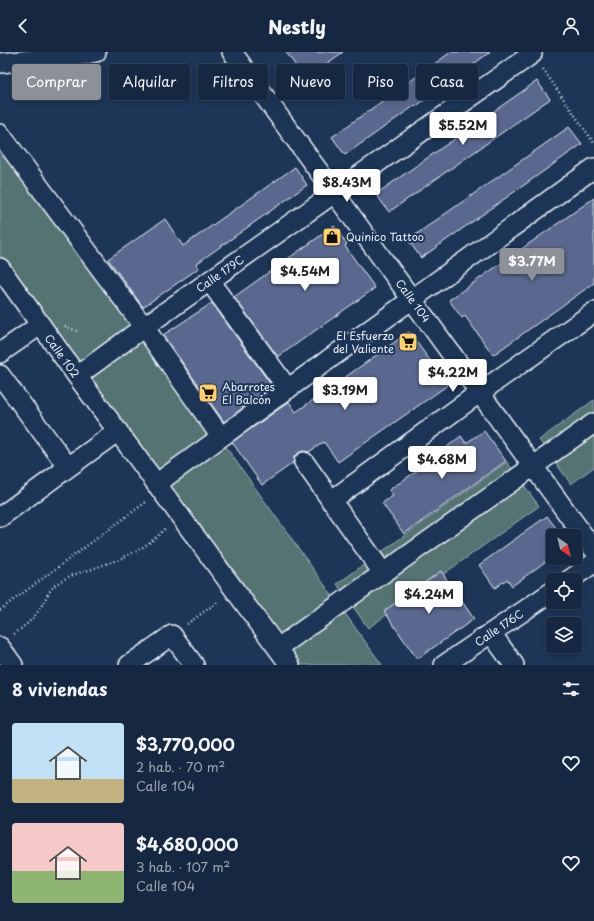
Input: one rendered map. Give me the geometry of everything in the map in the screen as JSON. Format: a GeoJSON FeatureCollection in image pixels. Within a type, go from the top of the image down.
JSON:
{"type":"FeatureCollection","features":[{"type":"Feature","properties":{"kind":"street"},"geometry":{"type":"LineString","coordinates":[[0,63],[82,56],[96,52]]}},
{"type":"Feature","properties":{"kind":"street","name":"Calle 104"},"geometry":{"type":"LineString","coordinates":[[232,52],[594,550]]}},
{"type":"Feature","properties":{"kind":"street","name":"Calle 179C"},"geometry":{"type":"LineString","coordinates":[[77,376],[144,327],[532,54]]}},
{"type":"Feature","properties":{"kind":"street"},"geometry":{"type":"LineString","coordinates":[[0,134],[144,327],[221,437]]}},
{"type":"Feature","properties":{"kind":"street"},"geometry":{"type":"LineString","coordinates":[[159,488],[221,437],[594,168]]}},
{"type":"Feature","properties":{"kind":"street","name":"Calle 102"},"geometry":{"type":"LineString","coordinates":[[0,268],[77,376],[290,665]]}},
{"type":"Feature","properties":{"kind":"street"},"geometry":{"type":"LineString","coordinates":[[210,282],[288,390]]}},
{"type":"Feature","properties":{"kind":"street"},"geometry":{"type":"LineString","coordinates":[[331,501],[479,393],[594,312]]}},
{"type":"Feature","properties":{"kind":"street"},"geometry":{"type":"LineString","coordinates":[[0,353],[40,325]]}},
{"type":"Feature","properties":{"kind":"street"},"geometry":{"type":"LineString","coordinates":[[0,375],[68,467]]}},
{"type":"Feature","properties":{"kind":"street"},"geometry":{"type":"LineString","coordinates":[[278,648],[594,423]]}},
{"type":"Feature","properties":{"kind":"street"},"geometry":{"type":"LineString","coordinates":[[0,517],[68,467],[122,437]]}},
{"type":"Feature","properties":{"kind":"street"},"geometry":{"type":"LineString","coordinates":[[304,462],[383,573]]}},
{"type":"Feature","properties":{"kind":"street"},"geometry":{"type":"LineString","coordinates":[[579,573],[594,563]]}},
{"type":"Feature","properties":{"kind":"street","name":"Calle 176C"},"geometry":{"type":"LineString","coordinates":[[444,665],[546,596]]}},
{"type":"Feature","properties":{"kind":"street"},"geometry":{"type":"LineString","coordinates":[[491,633],[514,665]]}},
{"type":"Feature","properties":{"kind":"street"},"geometry":{"type":"LineString","coordinates":[[129,665],[172,635],[194,665]]}},
{"type":"Feature","properties":{"kind":"street"},"geometry":{"type":"LineString","coordinates":[[6,641],[13,665]]}},
{"type":"Feature","properties":{"kind":"path"},"geometry":{"type":"LineString","coordinates":[[532,54],[594,143]]}},
{"type":"Feature","properties":{"kind":"path"},"geometry":{"type":"LineString","coordinates":[[0,610],[159,488]]}},
{"type":"Feature","properties":{"kind":"path"},"geometry":{"type":"LineString","coordinates":[[6,641],[30,621],[39,610],[47,595],[57,583],[70,576],[134,553],[150,543],[160,534],[178,513]]}},
{"type":"Feature","properties":{"kind":"path"},"geometry":{"type":"LineString","coordinates":[[172,635],[235,590]]}},
{"type":"Feature","properties":{"kind":"green space"},"geometry":{"type":"Polygon","coordinates":[[[0,146],[223,443],[382,665],[299,665],[123,427],[0,256],[0,146]]]}},
{"type":"Feature","properties":{"kind":"green space"},"geometry":{"type":"Polygon","coordinates":[[[594,400],[594,467],[571,484],[539,440],[594,400]]]}},
{"type":"Feature","properties":{"kind":"green space"},"geometry":{"type":"Polygon","coordinates":[[[507,462],[539,506],[368,628],[337,584],[507,462]]]}},
{"type":"Feature","properties":{"kind":"building"},"geometry":{"type":"Polygon","coordinates":[[[286,52],[343,52],[326,64],[294,64],[286,52]]]}},
{"type":"Feature","properties":{"kind":"building"},"geometry":{"type":"Polygon","coordinates":[[[451,52],[490,52],[474,64],[434,64],[451,52]]]}},
{"type":"Feature","properties":{"kind":"building"},"geometry":{"type":"Polygon","coordinates":[[[416,77],[416,100],[425,100],[345,155],[332,137],[384,100],[408,100],[408,83],[416,77]]]}},
{"type":"Feature","properties":{"kind":"building"},"geometry":{"type":"Polygon","coordinates":[[[537,81],[550,99],[389,212],[376,194],[537,81]]]}},
{"type":"Feature","properties":{"kind":"building"},"geometry":{"type":"Polygon","coordinates":[[[569,127],[582,144],[421,258],[408,240],[569,127]]]}},
{"type":"Feature","properties":{"kind":"building"},"geometry":{"type":"Polygon","coordinates":[[[295,167],[307,185],[196,264],[199,268],[143,307],[108,259],[165,219],[183,246],[295,167]]]}},
{"type":"Feature","properties":{"kind":"building"},"geometry":{"type":"Polygon","coordinates":[[[594,198],[594,283],[493,355],[465,316],[462,318],[449,300],[594,198]]]}},
{"type":"Feature","properties":{"kind":"building"},"geometry":{"type":"Polygon","coordinates":[[[334,226],[347,244],[345,246],[375,288],[278,357],[234,297],[334,226]]]}},
{"type":"Feature","properties":{"kind":"building"},"geometry":{"type":"Polygon","coordinates":[[[212,303],[272,386],[224,422],[163,335],[212,303]]]}},
{"type":"Feature","properties":{"kind":"building"},"geometry":{"type":"Polygon","coordinates":[[[409,332],[448,385],[338,462],[324,442],[309,452],[303,451],[298,453],[294,457],[293,463],[262,485],[232,442],[289,402],[296,412],[409,332]]]}},
{"type":"Feature","properties":{"kind":"building"},"geometry":{"type":"Polygon","coordinates":[[[484,431],[506,461],[404,534],[382,503],[393,496],[389,490],[418,470],[461,436],[466,443],[484,431]]]}},
{"type":"Feature","properties":{"kind":"building"},"geometry":{"type":"Polygon","coordinates":[[[547,516],[557,529],[546,529],[546,561],[512,586],[507,579],[495,588],[479,565],[547,516]]]}},
{"type":"Feature","properties":{"kind":"building"},"geometry":{"type":"Polygon","coordinates":[[[441,571],[474,619],[417,659],[384,611],[441,571]]]}},
{"type":"Feature","properties":{"kind":"place","name":"Quinico Tattoo"},"geometry":{"type":"Point","coordinates":[332,237]}},
{"type":"Feature","properties":{"kind":"place","name":"El Esfuerzo del Valiente"},"geometry":{"type":"Point","coordinates":[408,342]}},
{"type":"Feature","properties":{"kind":"place","name":"Abarrotes El Balcón"},"geometry":{"type":"Point","coordinates":[208,393]}}]}
